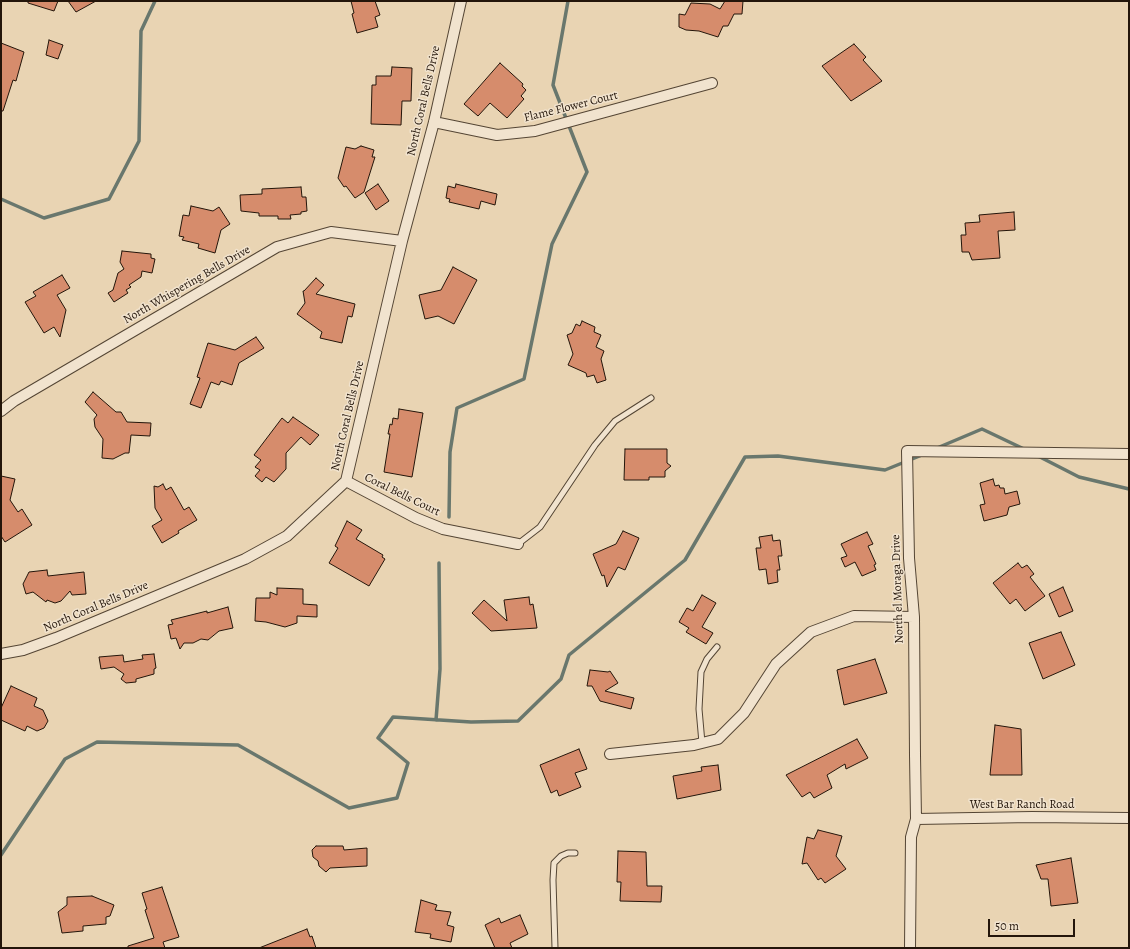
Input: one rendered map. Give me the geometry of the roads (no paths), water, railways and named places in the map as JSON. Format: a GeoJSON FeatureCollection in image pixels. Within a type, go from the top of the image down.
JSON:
{"type":"FeatureCollection","features":[{"type":"Feature","properties":{"kind":"street","name":"North Coral Bells Drive"},"geometry":{"type":"LineString","coordinates":[[1,654],[23,650],[56,638],[245,559],[288,536],[346,481],[402,241],[434,122],[461,1]]}},
{"type":"Feature","properties":{"kind":"street","name":"Flame Flower Court"},"geometry":{"type":"LineString","coordinates":[[434,122],[496,135],[534,131],[712,83]]}},
{"type":"Feature","properties":{"kind":"street","name":"North Whispering Bells Drive"},"geometry":{"type":"LineString","coordinates":[[1,411],[21,397],[277,247],[331,232],[402,241]]}},
{"type":"Feature","properties":{"kind":"street","name":"North el Moraga Drive"},"geometry":{"type":"LineString","coordinates":[[910,948],[910,837],[916,819],[914,617],[909,558],[907,450],[1129,454]]}},
{"type":"Feature","properties":{"kind":"street","name":"Coral Bells Court"},"geometry":{"type":"LineString","coordinates":[[346,481],[416,518],[443,529],[518,544]]}},
{"type":"Feature","properties":{"kind":"street"},"geometry":{"type":"LineString","coordinates":[[610,754],[702,743],[718,739],[744,713],[776,664],[811,632],[854,616],[914,617]]}},
{"type":"Feature","properties":{"kind":"street","name":"West Bar Ranch Road"},"geometry":{"type":"LineString","coordinates":[[916,819],[1032,817],[1129,818]]}},
{"type":"Feature","properties":{"kind":"lane"},"geometry":{"type":"LineString","coordinates":[[518,544],[540,527],[595,445],[615,421],[651,398]]}},
{"type":"Feature","properties":{"kind":"lane"},"geometry":{"type":"LineString","coordinates":[[702,743],[699,695],[701,672],[707,659],[717,647]]}},
{"type":"Feature","properties":{"kind":"lane"},"geometry":{"type":"LineString","coordinates":[[556,948],[553,880],[554,863],[561,856],[568,853],[575,853]]}},
{"type":"Feature","properties":{"kind":"waterway"},"geometry":{"type":"LineString","coordinates":[[1,199],[44,218],[109,199],[139,141],[141,31],[155,1]]}},
{"type":"Feature","properties":{"kind":"waterway"},"geometry":{"type":"LineString","coordinates":[[449,517],[450,452],[457,408],[524,379],[552,244],[587,172],[553,85],[568,1]]}},
{"type":"Feature","properties":{"kind":"waterway"},"geometry":{"type":"LineString","coordinates":[[937,448],[982,429],[1024,449]]}},
{"type":"Feature","properties":{"kind":"waterway"},"geometry":{"type":"LineString","coordinates":[[1,855],[65,759],[97,742],[238,745],[349,808],[397,798],[408,763],[378,738],[393,717],[471,722],[518,721],[561,679],[569,655],[685,560],[745,457],[778,456],[885,470],[922,455]]}},
{"type":"Feature","properties":{"kind":"waterway"},"geometry":{"type":"LineString","coordinates":[[1038,456],[1079,477],[1129,489]]}},
{"type":"Feature","properties":{"kind":"waterway"},"geometry":{"type":"LineString","coordinates":[[436,720],[440,669],[439,563]]}}]}
